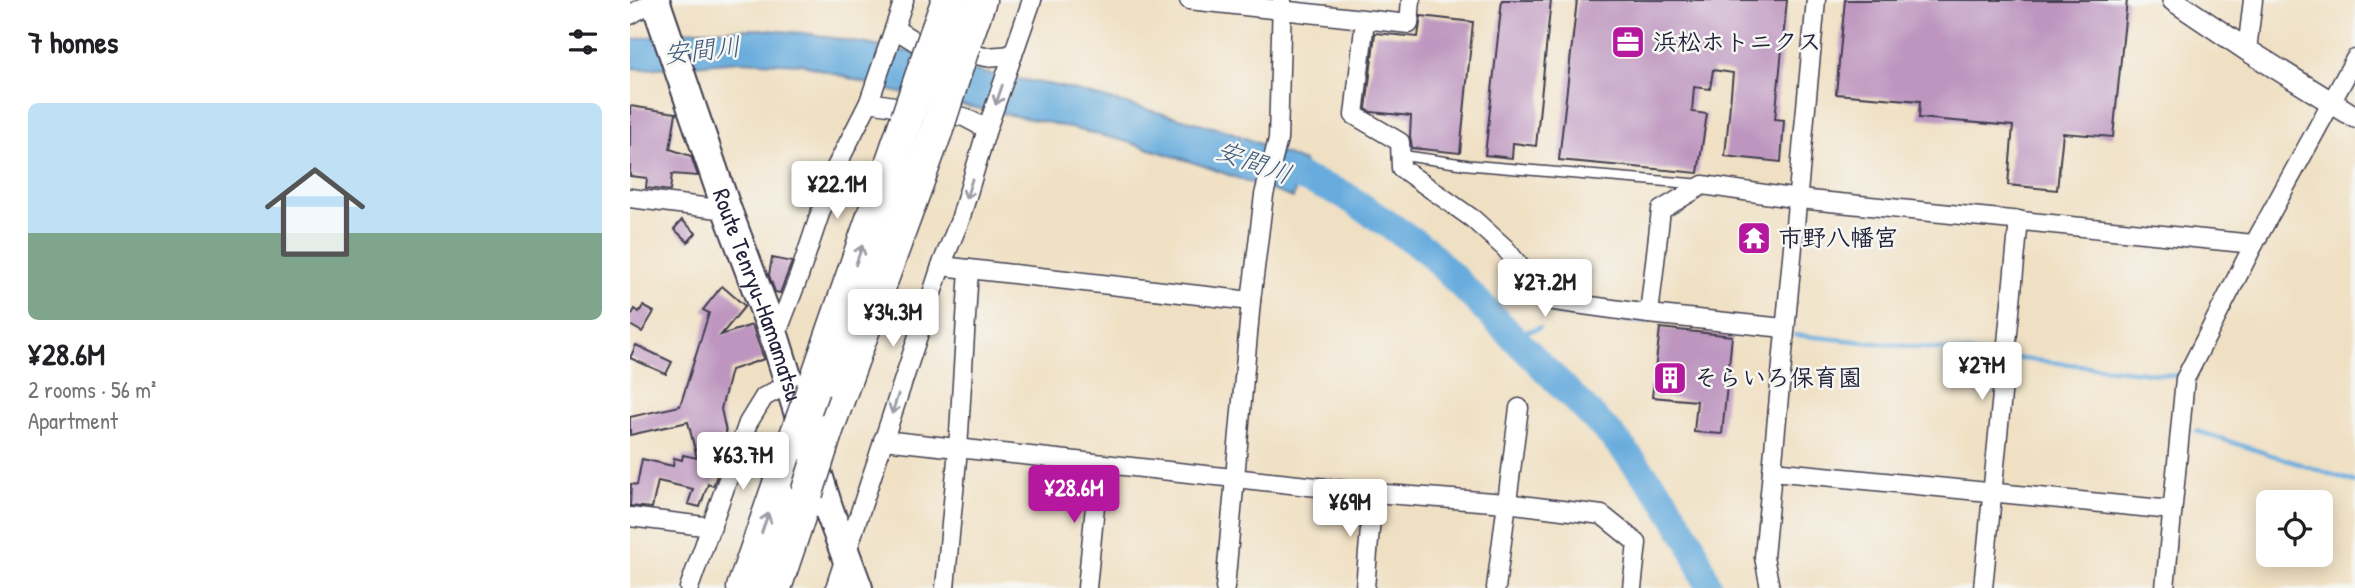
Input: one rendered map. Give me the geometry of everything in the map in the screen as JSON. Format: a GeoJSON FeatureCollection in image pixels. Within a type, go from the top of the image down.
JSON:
{"type":"FeatureCollection","features":[{"type":"Feature","properties":{"kind":"highway"},"geometry":{"type":"LineString","coordinates":[[775,588],[827,430],[937,128],[950,41],[948,0]]}},
{"type":"Feature","properties":{"kind":"highway"},"geometry":{"type":"LineString","coordinates":[[743,588],[792,446],[801,387],[907,118],[950,41],[980,0]]}},
{"type":"Feature","properties":{"kind":"main road","name":"Route Tenryu-Hamamatsu"},"geometry":{"type":"LineString","coordinates":[[655,0],[727,210],[775,338],[801,387],[846,555],[858,588]]}},
{"type":"Feature","properties":{"kind":"street"},"geometry":{"type":"LineString","coordinates":[[630,15],[655,0]]}},
{"type":"Feature","properties":{"kind":"street"},"geometry":{"type":"LineString","coordinates":[[775,338],[835,169],[870,98],[904,0]]}},
{"type":"Feature","properties":{"kind":"street"},"geometry":{"type":"LineString","coordinates":[[835,588],[1032,0]]}},
{"type":"Feature","properties":{"kind":"street"},"geometry":{"type":"LineString","coordinates":[[1189,0],[1282,4],[1365,20],[1409,24],[1411,0]]}},
{"type":"Feature","properties":{"kind":"street"},"geometry":{"type":"LineString","coordinates":[[1770,588],[1764,557],[1816,0]]}},
{"type":"Feature","properties":{"kind":"street"},"geometry":{"type":"LineString","coordinates":[[2173,0],[2355,117]]}},
{"type":"Feature","properties":{"kind":"street"},"geometry":{"type":"LineString","coordinates":[[2247,50],[2253,0]]}},
{"type":"Feature","properties":{"kind":"street"},"geometry":{"type":"LineString","coordinates":[[1225,588],[1251,302],[1264,195],[1277,142],[1282,4]]}},
{"type":"Feature","properties":{"kind":"street"},"geometry":{"type":"LineString","coordinates":[[1365,20],[1354,115],[1400,142],[1401,168],[1473,219],[1505,248],[1547,300],[1784,328]]}},
{"type":"Feature","properties":{"kind":"street"},"geometry":{"type":"LineString","coordinates":[[892,37],[1011,61]]}},
{"type":"Feature","properties":{"kind":"street"},"geometry":{"type":"LineString","coordinates":[[2165,588],[2185,379],[2254,244],[2355,59]]}},
{"type":"Feature","properties":{"kind":"street"},"geometry":{"type":"LineString","coordinates":[[870,98],[964,117],[988,127]]}},
{"type":"Feature","properties":{"kind":"street"},"geometry":{"type":"LineString","coordinates":[[1649,314],[1661,210],[1703,185],[1798,199],[2254,244]]}},
{"type":"Feature","properties":{"kind":"street"},"geometry":{"type":"LineString","coordinates":[[630,198],[727,210]]}},
{"type":"Feature","properties":{"kind":"street"},"geometry":{"type":"LineString","coordinates":[[1983,588],[2019,220]]}},
{"type":"Feature","properties":{"kind":"street"},"geometry":{"type":"LineString","coordinates":[[941,266],[1251,302]]}},
{"type":"Feature","properties":{"kind":"street"},"geometry":{"type":"LineString","coordinates":[[945,588],[958,449],[969,270]]}},
{"type":"Feature","properties":{"kind":"street"},"geometry":{"type":"LineString","coordinates":[[689,588],[729,474],[758,404],[764,397],[801,387]]}},
{"type":"Feature","properties":{"kind":"street"},"geometry":{"type":"LineString","coordinates":[[1496,588],[1519,408]]}},
{"type":"Feature","properties":{"kind":"street"},"geometry":{"type":"LineString","coordinates":[[883,440],[1373,494],[1506,503],[1602,514],[1637,543],[1632,588]]}},
{"type":"Feature","properties":{"kind":"street"},"geometry":{"type":"LineString","coordinates":[[1087,588],[1099,465]]}},
{"type":"Feature","properties":{"kind":"street"},"geometry":{"type":"LineString","coordinates":[[1772,471],[2172,510]]}},
{"type":"Feature","properties":{"kind":"street"},"geometry":{"type":"LineString","coordinates":[[1365,588],[1373,494]]}},
{"type":"Feature","properties":{"kind":"street"},"geometry":{"type":"LineString","coordinates":[[630,517],[712,527]]}},
{"type":"Feature","properties":{"kind":"lane"},"geometry":{"type":"LineString","coordinates":[[1400,155],[1469,165],[1703,185]]}},
{"type":"Feature","properties":{"kind":"water"},"geometry":{"type":"Polygon","coordinates":[[[759,29],[811,34],[910,52],[984,73],[1058,86],[1228,131],[1304,162],[1293,198],[1121,140],[892,91],[802,64],[740,61],[630,68],[630,40],[694,30],[759,29]]]}},
{"type":"Feature","properties":{"kind":"building"},"geometry":{"type":"Polygon","coordinates":[[[1502,0],[1551,0],[1536,146],[1513,143],[1512,158],[1485,155],[1502,0]]]}},
{"type":"Feature","properties":{"kind":"building"},"geometry":{"type":"Polygon","coordinates":[[[1577,0],[1787,0],[1775,119],[1784,120],[1781,162],[1725,156],[1733,73],[1713,70],[1710,89],[1694,87],[1692,112],[1707,114],[1698,173],[1559,160],[1577,0]]]}},
{"type":"Feature","properties":{"kind":"building"},"geometry":{"type":"Polygon","coordinates":[[[1845,0],[2127,0],[2113,137],[2063,133],[2057,190],[2008,185],[2013,126],[1919,118],[1920,101],[1836,94],[1845,0]]]}},
{"type":"Feature","properties":{"kind":"building"},"geometry":{"type":"Polygon","coordinates":[[[1421,16],[1473,22],[1460,153],[1412,148],[1411,116],[1371,112],[1366,109],[1375,33],[1418,37],[1421,16]]]}},
{"type":"Feature","properties":{"kind":"building"},"geometry":{"type":"Polygon","coordinates":[[[630,106],[676,113],[670,149],[691,156],[698,176],[672,174],[670,191],[646,188],[647,178],[630,176],[630,106]]]}},
{"type":"Feature","properties":{"kind":"building"},"geometry":{"type":"Polygon","coordinates":[[[682,220],[696,233],[688,242],[674,229],[682,220]]]}},
{"type":"Feature","properties":{"kind":"building"},"geometry":{"type":"Polygon","coordinates":[[[772,258],[792,262],[780,293],[775,292],[769,275],[772,258]]]}},
{"type":"Feature","properties":{"kind":"building"},"geometry":{"type":"Polygon","coordinates":[[[722,286],[745,306],[721,335],[752,325],[764,359],[731,370],[721,409],[727,436],[722,437],[725,454],[713,486],[708,484],[700,507],[688,504],[693,489],[658,481],[652,508],[630,506],[631,484],[637,485],[642,459],[673,466],[674,458],[682,460],[683,455],[697,458],[688,422],[630,435],[630,417],[680,406],[709,313],[703,310],[722,286]]]}},
{"type":"Feature","properties":{"kind":"building"},"geometry":{"type":"Polygon","coordinates":[[[643,306],[654,312],[642,332],[630,325],[630,318],[635,309],[639,312],[643,306]]]}},
{"type":"Feature","properties":{"kind":"building","name":"そらいろ保育園"},"geometry":{"type":"Polygon","coordinates":[[[1660,328],[1732,336],[1722,434],[1694,432],[1697,401],[1652,397],[1660,328]]]}},
{"type":"Feature","properties":{"kind":"building"},"geometry":{"type":"Polygon","coordinates":[[[636,345],[672,362],[666,374],[630,358],[636,345]]]}},
{"type":"Feature","properties":{"kind":"waterway","name":"安間川"},"geometry":{"type":"LineString","coordinates":[[1263,163],[1343,194],[1425,249],[1615,439],[1664,499],[1690,541],[1709,588]]}},
{"type":"Feature","properties":{"kind":"waterway"},"geometry":{"type":"LineString","coordinates":[[1556,314],[1646,322]]}},
{"type":"Feature","properties":{"kind":"waterway"},"geometry":{"type":"LineString","coordinates":[[1511,336],[1539,328]]}},
{"type":"Feature","properties":{"kind":"waterway"},"geometry":{"type":"LineString","coordinates":[[1795,335],[1996,355]]}},
{"type":"Feature","properties":{"kind":"waterway"},"geometry":{"type":"LineString","coordinates":[[2013,358],[2179,376]]}},
{"type":"Feature","properties":{"kind":"waterway"},"geometry":{"type":"LineString","coordinates":[[2197,431],[2355,482]]}},
{"type":"Feature","properties":{"kind":"place","name":"浜松ホトニクス"},"geometry":{"type":"Point","coordinates":[1628,42]}},
{"type":"Feature","properties":{"kind":"place","name":"市野八幡宮"},"geometry":{"type":"Point","coordinates":[1754,238]}},
{"type":"Feature","properties":{"kind":"place","name":"そらいろ保育園"},"geometry":{"type":"Point","coordinates":[1670,378]}}]}
